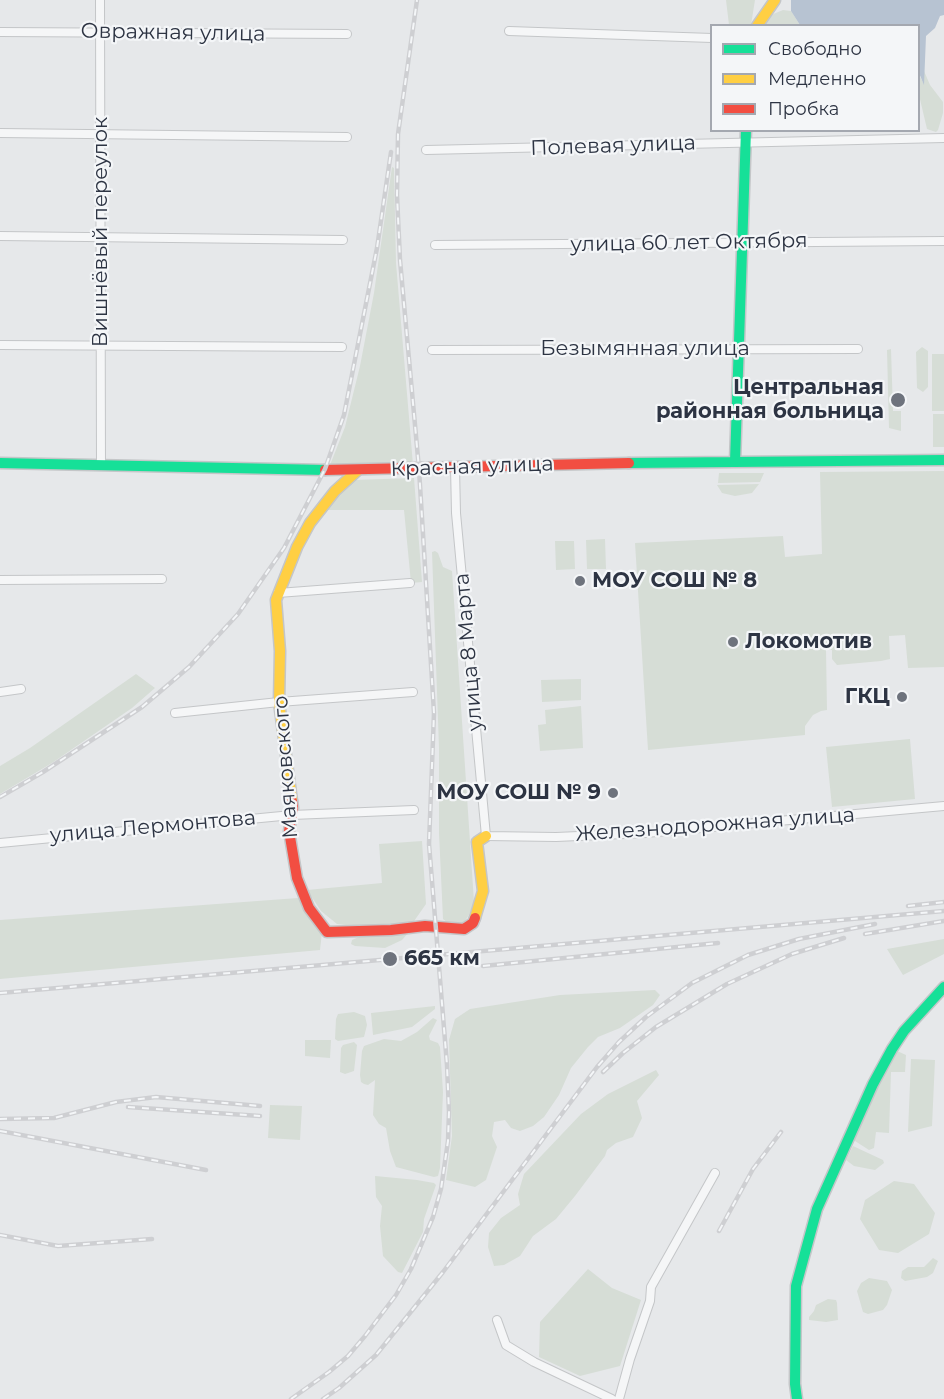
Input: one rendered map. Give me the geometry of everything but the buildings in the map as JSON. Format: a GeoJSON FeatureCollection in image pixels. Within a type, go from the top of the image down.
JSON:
{"type":"FeatureCollection","features":[{"type":"Feature","properties":{"kind":"street","name":"Вишнёвый переулок"},"geometry":{"type":"LineString","coordinates":[[100,0],[101,465]]}},
{"type":"Feature","properties":{"kind":"street"},"geometry":{"type":"LineString","coordinates":[[758,24],[775,0]]}},
{"type":"Feature","properties":{"kind":"street"},"geometry":{"type":"LineString","coordinates":[[509,31],[710,38]]}},
{"type":"Feature","properties":{"kind":"street","name":"Овражная улица"},"geometry":{"type":"LineString","coordinates":[[0,32],[347,34]]}},
{"type":"Feature","properties":{"kind":"street"},"geometry":{"type":"LineString","coordinates":[[0,133],[347,137]]}},
{"type":"Feature","properties":{"kind":"street"},"geometry":{"type":"LineString","coordinates":[[735,462],[746,136]]}},
{"type":"Feature","properties":{"kind":"street","name":"Полевая улица"},"geometry":{"type":"LineString","coordinates":[[426,150],[746,136],[944,138]]}},
{"type":"Feature","properties":{"kind":"street"},"geometry":{"type":"LineString","coordinates":[[0,237],[343,240]]}},
{"type":"Feature","properties":{"kind":"street","name":"улица 60 лет Октября"},"geometry":{"type":"LineString","coordinates":[[435,245],[944,241]]}},
{"type":"Feature","properties":{"kind":"street"},"geometry":{"type":"LineString","coordinates":[[0,345],[342,347]]}},
{"type":"Feature","properties":{"kind":"street","name":"Безымянная улица"},"geometry":{"type":"LineString","coordinates":[[432,350],[858,349]]}},
{"type":"Feature","properties":{"kind":"street","name":"Красная улица"},"geometry":{"type":"LineString","coordinates":[[0,463],[357,471],[545,464],[944,460]]}},
{"type":"Feature","properties":{"kind":"street","name":"улица 8 Марта"},"geometry":{"type":"LineString","coordinates":[[455,467],[456,513],[486,836]]}},
{"type":"Feature","properties":{"kind":"street","name":"Маяковского"},"geometry":{"type":"LineString","coordinates":[[357,471],[335,490],[310,523],[297,547],[276,600],[280,651],[279,702],[293,808],[289,831],[297,878],[309,908],[327,932],[391,930],[425,926],[464,929],[473,923],[483,891],[477,842],[486,836]]}},
{"type":"Feature","properties":{"kind":"street"},"geometry":{"type":"LineString","coordinates":[[0,580],[162,579]]}},
{"type":"Feature","properties":{"kind":"street"},"geometry":{"type":"LineString","coordinates":[[278,593],[410,583]]}},
{"type":"Feature","properties":{"kind":"street"},"geometry":{"type":"LineString","coordinates":[[0,692],[21,689]]}},
{"type":"Feature","properties":{"kind":"street"},"geometry":{"type":"LineString","coordinates":[[175,713],[279,702],[413,692]]}},
{"type":"Feature","properties":{"kind":"street","name":"Железнодорожная улица"},"geometry":{"type":"LineString","coordinates":[[486,836],[556,837],[646,833],[944,806]]}},
{"type":"Feature","properties":{"kind":"street","name":"улица Лермонтова"},"geometry":{"type":"LineString","coordinates":[[0,843],[292,815],[414,810]]}},
{"type":"Feature","properties":{"kind":"street"},"geometry":{"type":"LineString","coordinates":[[797,1399],[795,1384],[796,1286],[817,1209],[873,1084],[892,1049],[904,1031],[942,989]]}},
{"type":"Feature","properties":{"kind":"street"},"geometry":{"type":"LineString","coordinates":[[619,1399],[650,1301],[651,1287],[715,1173]]}},
{"type":"Feature","properties":{"kind":"street"},"geometry":{"type":"LineString","coordinates":[[497,1320],[506,1345],[534,1362],[612,1399]]}},
{"type":"Feature","properties":{"kind":"shaded area"},"geometry":{"type":"Polygon","coordinates":[[[726,0],[755,0],[751,24],[729,24],[726,0]]]}},
{"type":"Feature","properties":{"kind":"shaded area"},"geometry":{"type":"Polygon","coordinates":[[[783,10],[791,11],[799,24],[764,24],[771,15],[783,10]]]}},
{"type":"Feature","properties":{"kind":"shaded area"},"geometry":{"type":"Polygon","coordinates":[[[924,71],[930,85],[943,102],[943,113],[936,132],[927,129],[920,99],[920,77],[924,84],[924,71]]]}},
{"type":"Feature","properties":{"kind":"shaded area"},"geometry":{"type":"Polygon","coordinates":[[[392,167],[394,168],[396,263],[413,465],[330,465],[345,427],[360,366],[374,293],[392,167]]]}},
{"type":"Feature","properties":{"kind":"shaded area"},"geometry":{"type":"Polygon","coordinates":[[[922,347],[928,351],[928,387],[923,392],[917,388],[916,352],[922,347]]]}},
{"type":"Feature","properties":{"kind":"shaded area"},"geometry":{"type":"Polygon","coordinates":[[[891,349],[893,411],[901,411],[901,431],[889,428],[887,350],[891,349]]]}},
{"type":"Feature","properties":{"kind":"shaded area"},"geometry":{"type":"Polygon","coordinates":[[[932,354],[944,354],[944,411],[932,411],[932,354]]]}},
{"type":"Feature","properties":{"kind":"shaded area"},"geometry":{"type":"Polygon","coordinates":[[[933,414],[944,414],[944,447],[933,447],[933,414]]]}},
{"type":"Feature","properties":{"kind":"shaded area"},"geometry":{"type":"Polygon","coordinates":[[[944,471],[944,667],[908,668],[905,635],[889,636],[890,659],[881,661],[837,665],[832,659],[832,650],[826,650],[827,710],[813,715],[805,726],[805,735],[648,750],[635,543],[783,536],[785,557],[822,554],[820,472],[944,471]]]}},
{"type":"Feature","properties":{"kind":"shaded area"},"geometry":{"type":"Polygon","coordinates":[[[719,473],[764,473],[760,482],[718,483],[719,473]]]}},
{"type":"Feature","properties":{"kind":"shaded area"},"geometry":{"type":"Polygon","coordinates":[[[414,478],[422,582],[411,583],[404,510],[324,510],[353,480],[414,478]]]}},
{"type":"Feature","properties":{"kind":"shaded area"},"geometry":{"type":"Polygon","coordinates":[[[759,484],[752,493],[735,496],[722,493],[717,485],[759,484]]]}},
{"type":"Feature","properties":{"kind":"shaded area"},"geometry":{"type":"Polygon","coordinates":[[[605,539],[606,569],[587,569],[586,540],[605,539]]]}},
{"type":"Feature","properties":{"kind":"shaded area"},"geometry":{"type":"Polygon","coordinates":[[[555,541],[574,541],[575,569],[556,570],[555,541]]]}},
{"type":"Feature","properties":{"kind":"shaded area"},"geometry":{"type":"Polygon","coordinates":[[[435,551],[443,567],[452,571],[474,902],[469,915],[459,925],[449,924],[443,919],[432,552],[435,551]]]}},
{"type":"Feature","properties":{"kind":"shaded area"},"geometry":{"type":"Polygon","coordinates":[[[136,674],[155,688],[132,708],[52,763],[0,794],[0,766],[30,748],[136,674]]]}},
{"type":"Feature","properties":{"kind":"shaded area"},"geometry":{"type":"Polygon","coordinates":[[[581,679],[581,700],[542,702],[541,680],[581,679]]]}},
{"type":"Feature","properties":{"kind":"shaded area"},"geometry":{"type":"Polygon","coordinates":[[[581,706],[583,748],[540,751],[538,725],[546,724],[545,710],[581,706]]]}},
{"type":"Feature","properties":{"kind":"shaded area"},"geometry":{"type":"Polygon","coordinates":[[[910,739],[915,799],[832,807],[826,747],[910,739]]]}},
{"type":"Feature","properties":{"kind":"shaded area"},"geometry":{"type":"Polygon","coordinates":[[[422,841],[426,904],[412,924],[362,927],[337,924],[321,911],[307,890],[382,883],[379,844],[422,841]]]}},
{"type":"Feature","properties":{"kind":"shaded area"},"geometry":{"type":"Polygon","coordinates":[[[298,898],[322,932],[320,950],[0,979],[0,920],[298,898]]]}},
{"type":"Feature","properties":{"kind":"shaded area"},"geometry":{"type":"Polygon","coordinates":[[[409,932],[402,940],[385,948],[351,944],[352,940],[361,936],[409,932]]]}},
{"type":"Feature","properties":{"kind":"shaded area"},"geometry":{"type":"Polygon","coordinates":[[[944,939],[944,954],[903,975],[887,949],[944,939]]]}},
{"type":"Feature","properties":{"kind":"shaded area"},"geometry":{"type":"Polygon","coordinates":[[[655,990],[660,995],[653,1005],[620,1028],[598,1037],[588,1047],[571,1068],[559,1095],[544,1117],[533,1126],[520,1131],[511,1128],[505,1120],[494,1122],[492,1136],[497,1147],[486,1180],[475,1187],[446,1180],[452,1136],[449,1040],[455,1019],[470,1009],[560,995],[655,990]]]}},
{"type":"Feature","properties":{"kind":"shaded area"},"geometry":{"type":"Polygon","coordinates":[[[435,1006],[435,1009],[412,1027],[373,1035],[371,1013],[435,1006]]]}},
{"type":"Feature","properties":{"kind":"shaded area"},"geometry":{"type":"Polygon","coordinates":[[[354,1012],[365,1016],[367,1025],[364,1037],[338,1041],[335,1039],[338,1014],[354,1012]]]}},
{"type":"Feature","properties":{"kind":"shaded area"},"geometry":{"type":"Polygon","coordinates":[[[433,1018],[437,1020],[429,1036],[430,1040],[438,1043],[440,1047],[443,1092],[440,1168],[438,1176],[434,1177],[396,1167],[390,1151],[386,1128],[379,1124],[373,1115],[375,1080],[368,1085],[364,1084],[361,1082],[360,1075],[364,1046],[384,1039],[401,1041],[417,1032],[433,1018]]]}},
{"type":"Feature","properties":{"kind":"shaded area"},"geometry":{"type":"Polygon","coordinates":[[[305,1040],[331,1040],[330,1058],[305,1056],[305,1040]]]}},
{"type":"Feature","properties":{"kind":"shaded area"},"geometry":{"type":"Polygon","coordinates":[[[354,1042],[357,1045],[354,1071],[345,1074],[340,1072],[341,1048],[343,1045],[354,1042]]]}},
{"type":"Feature","properties":{"kind":"shaded area"},"geometry":{"type":"Polygon","coordinates":[[[895,1050],[906,1055],[905,1072],[891,1072],[889,1133],[876,1132],[874,1148],[869,1150],[854,1138],[895,1050]]]}},
{"type":"Feature","properties":{"kind":"shaded area"},"geometry":{"type":"Polygon","coordinates":[[[911,1059],[935,1060],[932,1126],[908,1132],[911,1059]]]}},
{"type":"Feature","properties":{"kind":"shaded area"},"geometry":{"type":"Polygon","coordinates":[[[656,1070],[659,1075],[637,1101],[642,1118],[633,1137],[616,1143],[607,1150],[575,1196],[556,1219],[533,1236],[520,1256],[504,1265],[494,1266],[488,1247],[489,1233],[501,1218],[520,1205],[518,1194],[524,1174],[581,1114],[608,1094],[656,1070]]]}},
{"type":"Feature","properties":{"kind":"shaded area"},"geometry":{"type":"Polygon","coordinates":[[[270,1105],[302,1106],[300,1140],[268,1138],[270,1105]]]}},
{"type":"Feature","properties":{"kind":"shaded area"},"geometry":{"type":"Polygon","coordinates":[[[853,1146],[883,1160],[884,1163],[875,1170],[854,1166],[846,1160],[853,1146]]]}},
{"type":"Feature","properties":{"kind":"shaded area"},"geometry":{"type":"Polygon","coordinates":[[[375,1176],[417,1180],[436,1185],[424,1219],[423,1232],[402,1273],[398,1272],[383,1256],[380,1226],[382,1206],[376,1197],[375,1176]]]}},
{"type":"Feature","properties":{"kind":"shaded area"},"geometry":{"type":"Polygon","coordinates":[[[894,1181],[914,1184],[935,1213],[929,1234],[898,1253],[879,1250],[860,1219],[865,1200],[894,1181]]]}},
{"type":"Feature","properties":{"kind":"shaded area"},"geometry":{"type":"Polygon","coordinates":[[[933,1258],[938,1261],[933,1273],[927,1277],[905,1281],[901,1278],[902,1271],[908,1267],[924,1267],[933,1258]]]}},
{"type":"Feature","properties":{"kind":"shaded area"},"geometry":{"type":"Polygon","coordinates":[[[588,1269],[612,1288],[641,1300],[620,1366],[580,1376],[539,1357],[540,1322],[588,1269]]]}},
{"type":"Feature","properties":{"kind":"shaded area"},"geometry":{"type":"Polygon","coordinates":[[[869,1278],[887,1281],[892,1290],[883,1310],[868,1314],[863,1312],[857,1291],[861,1283],[869,1278]]]}},
{"type":"Feature","properties":{"kind":"shaded area"},"geometry":{"type":"Polygon","coordinates":[[[828,1299],[836,1300],[838,1320],[826,1322],[809,1320],[816,1305],[828,1299]]]}},
{"type":"Feature","properties":{"kind":"water"},"geometry":{"type":"Polygon","coordinates":[[[791,0],[944,0],[944,15],[940,16],[935,28],[926,36],[924,85],[920,75],[920,24],[799,24],[791,11],[791,0]]]}},
{"type":"Feature","properties":{"kind":"railway"},"geometry":{"type":"LineString","coordinates":[[291,1399],[348,1356],[396,1295],[411,1269],[433,1217],[441,1189],[448,1141],[447,1065],[429,844],[434,713],[419,469],[400,260],[397,195],[398,134],[417,0]]}},
{"type":"Feature","properties":{"kind":"railway"},"geometry":{"type":"LineString","coordinates":[[0,797],[43,772],[142,707],[189,667],[238,614],[284,548],[325,469],[344,415],[377,248],[391,152]]}},
{"type":"Feature","properties":{"kind":"railway"},"geometry":{"type":"LineString","coordinates":[[908,906],[944,902]]}},
{"type":"Feature","properties":{"kind":"railway"},"geometry":{"type":"LineString","coordinates":[[0,993],[944,911]]}},
{"type":"Feature","properties":{"kind":"railway"},"geometry":{"type":"LineString","coordinates":[[865,934],[944,921]]}},
{"type":"Feature","properties":{"kind":"railway"},"geometry":{"type":"LineString","coordinates":[[323,1399],[376,1355],[443,1272],[597,1067],[646,1017],[692,983],[748,955],[799,939],[875,924]]}},
{"type":"Feature","properties":{"kind":"railway"},"geometry":{"type":"LineString","coordinates":[[603,1072],[656,1027],[727,984],[792,954],[844,938]]}},
{"type":"Feature","properties":{"kind":"railway"},"geometry":{"type":"LineString","coordinates":[[483,966],[718,943]]}},
{"type":"Feature","properties":{"kind":"railway"},"geometry":{"type":"LineString","coordinates":[[0,1119],[54,1118],[116,1102],[156,1097],[260,1106]]}},
{"type":"Feature","properties":{"kind":"railway"},"geometry":{"type":"LineString","coordinates":[[128,1107],[260,1116]]}},
{"type":"Feature","properties":{"kind":"railway"},"geometry":{"type":"LineString","coordinates":[[0,1131],[206,1170]]}},
{"type":"Feature","properties":{"kind":"railway"},"geometry":{"type":"LineString","coordinates":[[719,1231],[753,1169],[781,1132]]}},
{"type":"Feature","properties":{"kind":"railway"},"geometry":{"type":"LineString","coordinates":[[0,1235],[58,1246],[152,1239]]}},
{"type":"Feature","properties":{"kind":"traffic: fast"},"geometry":{"type":"LineString","coordinates":[[735,462],[746,132]]}},
{"type":"Feature","properties":{"kind":"traffic: fast"},"geometry":{"type":"LineString","coordinates":[[629,463],[944,460]]}},
{"type":"Feature","properties":{"kind":"traffic: fast"},"geometry":{"type":"LineString","coordinates":[[0,463],[325,470]]}},
{"type":"Feature","properties":{"kind":"traffic: fast"},"geometry":{"type":"LineString","coordinates":[[797,1399],[795,1384],[796,1286],[817,1209],[873,1084],[892,1049],[904,1031],[944,987]]}},
{"type":"Feature","properties":{"kind":"traffic: slow"},"geometry":{"type":"LineString","coordinates":[[758,24],[775,0]]}},
{"type":"Feature","properties":{"kind":"traffic: slow"},"geometry":{"type":"LineString","coordinates":[[292,801],[279,702],[280,651],[276,600],[297,547],[310,523],[335,491],[357,471]]}},
{"type":"Feature","properties":{"kind":"traffic: slow"},"geometry":{"type":"LineString","coordinates":[[475,918],[483,891],[477,842],[486,836]]}},
{"type":"Feature","properties":{"kind":"traffic: jam"},"geometry":{"type":"LineString","coordinates":[[325,470],[629,463]]}},
{"type":"Feature","properties":{"kind":"traffic: jam"},"geometry":{"type":"LineString","coordinates":[[292,801],[289,831],[297,878],[309,908],[327,932],[391,930],[425,926],[464,929],[473,923],[475,918]]}},
{"type":"Feature","properties":{"kind":"place","name":"Центральная районная больница"},"geometry":{"type":"Point","coordinates":[898,400]}},
{"type":"Feature","properties":{"kind":"place","name":"МОУ СОШ № 8"},"geometry":{"type":"Point","coordinates":[580,581]}},
{"type":"Feature","properties":{"kind":"place","name":"Локомотив"},"geometry":{"type":"Point","coordinates":[733,642]}},
{"type":"Feature","properties":{"kind":"place","name":"ГКЦ"},"geometry":{"type":"Point","coordinates":[902,697]}},
{"type":"Feature","properties":{"kind":"place","name":"МОУ СОШ № 9"},"geometry":{"type":"Point","coordinates":[613,793]}},
{"type":"Feature","properties":{"kind":"place","name":"665 км"},"geometry":{"type":"Point","coordinates":[390,959]}}]}
